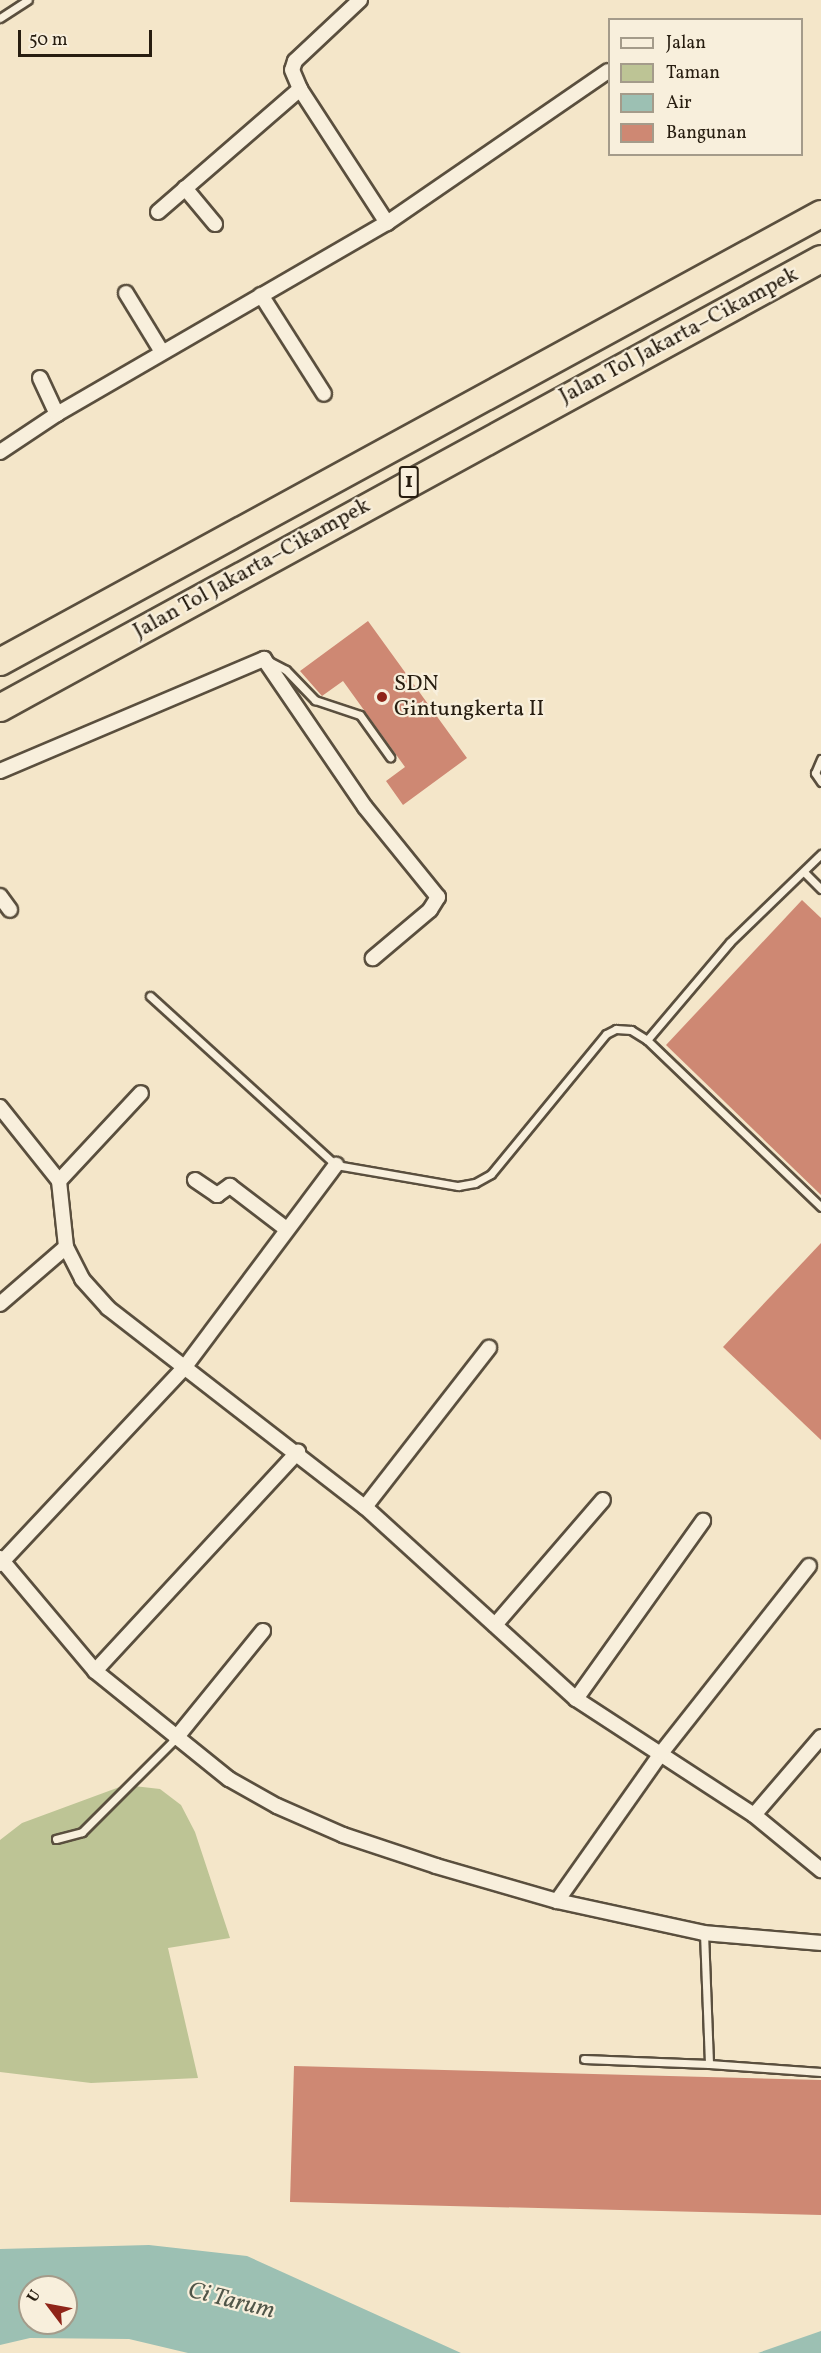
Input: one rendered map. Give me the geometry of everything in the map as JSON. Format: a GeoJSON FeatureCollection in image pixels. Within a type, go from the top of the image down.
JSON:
{"type":"FeatureCollection","features":[{"type":"Feature","properties":{"kind":"highway","name":"Jalan Tol Jakarta–Cikampek"},"geometry":{"type":"LineString","coordinates":[[0,662],[821,214]]}},
{"type":"Feature","properties":{"kind":"highway","name":"Jalan Tol Jakarta–Cikampek"},"geometry":{"type":"LineString","coordinates":[[0,708],[821,259]]}},
{"type":"Feature","properties":{"kind":"street"},"geometry":{"type":"LineString","coordinates":[[360,0],[295,61],[292,70],[300,89],[387,223]]}},
{"type":"Feature","properties":{"kind":"street"},"geometry":{"type":"LineString","coordinates":[[0,452],[57,414],[387,223],[608,71]]}},
{"type":"Feature","properties":{"kind":"street"},"geometry":{"type":"LineString","coordinates":[[158,212],[300,89]]}},
{"type":"Feature","properties":{"kind":"street"},"geometry":{"type":"LineString","coordinates":[[186,188],[215,224]]}},
{"type":"Feature","properties":{"kind":"street"},"geometry":{"type":"LineString","coordinates":[[126,293],[162,352]]}},
{"type":"Feature","properties":{"kind":"street"},"geometry":{"type":"LineString","coordinates":[[261,295],[324,394]]}},
{"type":"Feature","properties":{"kind":"street"},"geometry":{"type":"LineString","coordinates":[[40,378],[57,414]]}},
{"type":"Feature","properties":{"kind":"street"},"geometry":{"type":"LineString","coordinates":[[0,771],[264,659],[365,807],[438,897],[430,910],[373,958]]}},
{"type":"Feature","properties":{"kind":"street"},"geometry":{"type":"LineString","coordinates":[[0,896],[10,910]]}},
{"type":"Feature","properties":{"kind":"street"},"geometry":{"type":"LineString","coordinates":[[59,1181],[141,1093]]}},
{"type":"Feature","properties":{"kind":"street"},"geometry":{"type":"LineString","coordinates":[[0,1107],[59,1181],[66,1247],[82,1279],[108,1308],[184,1368],[298,1452],[365,1507],[576,1698],[662,1752],[754,1815],[820,1867]]}},
{"type":"Feature","properties":{"kind":"street"},"geometry":{"type":"LineString","coordinates":[[336,1165],[285,1227],[184,1368],[1,1561],[96,1671],[229,1779],[276,1806],[343,1835],[557,1901],[704,1933],[821,1943]]}},
{"type":"Feature","properties":{"kind":"street"},"geometry":{"type":"LineString","coordinates":[[195,1180],[217,1195],[230,1186],[285,1227]]}},
{"type":"Feature","properties":{"kind":"street"},"geometry":{"type":"LineString","coordinates":[[0,1304],[66,1247]]}},
{"type":"Feature","properties":{"kind":"street"},"geometry":{"type":"LineString","coordinates":[[365,1507],[489,1348]]}},
{"type":"Feature","properties":{"kind":"street"},"geometry":{"type":"LineString","coordinates":[[96,1671],[298,1452]]}},
{"type":"Feature","properties":{"kind":"street"},"geometry":{"type":"LineString","coordinates":[[495,1625],[603,1500]]}},
{"type":"Feature","properties":{"kind":"street"},"geometry":{"type":"LineString","coordinates":[[576,1698],[703,1521]]}},
{"type":"Feature","properties":{"kind":"street"},"geometry":{"type":"LineString","coordinates":[[557,1901],[662,1752],[809,1566]]}},
{"type":"Feature","properties":{"kind":"street"},"geometry":{"type":"LineString","coordinates":[[176,1738],[263,1631]]}},
{"type":"Feature","properties":{"kind":"street"},"geometry":{"type":"LineString","coordinates":[[754,1815],[821,1737]]}},
{"type":"Feature","properties":{"kind":"lane"},"geometry":{"type":"LineString","coordinates":[[0,18],[28,0]]}},
{"type":"Feature","properties":{"kind":"lane"},"geometry":{"type":"LineString","coordinates":[[264,659],[286,669],[315,700],[360,715],[390,757]]}},
{"type":"Feature","properties":{"kind":"lane"},"geometry":{"type":"LineString","coordinates":[[821,759],[815,773],[821,782]]}},
{"type":"Feature","properties":{"kind":"lane"},"geometry":{"type":"LineString","coordinates":[[647,1040],[730,942],[821,854]]}},
{"type":"Feature","properties":{"kind":"lane"},"geometry":{"type":"LineString","coordinates":[[804,872],[821,889]]}},
{"type":"Feature","properties":{"kind":"lane"},"geometry":{"type":"LineString","coordinates":[[150,996],[336,1165],[458,1186],[475,1183],[491,1174],[606,1034],[616,1029],[631,1030],[647,1040],[821,1207]]}},
{"type":"Feature","properties":{"kind":"lane"},"geometry":{"type":"LineString","coordinates":[[56,1839],[82,1832],[110,1808],[125,1785],[176,1738]]}},
{"type":"Feature","properties":{"kind":"lane"},"geometry":{"type":"LineString","coordinates":[[704,1933],[709,2064]]}},
{"type":"Feature","properties":{"kind":"lane"},"geometry":{"type":"LineString","coordinates":[[584,2059],[709,2064],[821,2072]]}},
{"type":"Feature","properties":{"kind":"green space"},"geometry":{"type":"Polygon","coordinates":[[[125,1785],[160,1789],[181,1805],[195,1832],[230,1938],[168,1948],[198,2078],[91,2083],[0,2072],[0,1840],[22,1823],[125,1785]]]}},
{"type":"Feature","properties":{"kind":"water","name":"Ci Tarum"},"geometry":{"type":"Polygon","coordinates":[[[149,2245],[247,2256],[461,2353],[188,2353],[129,2339],[30,2338],[0,2345],[0,2249],[149,2245]]]}},
{"type":"Feature","properties":{"kind":"water"},"geometry":{"type":"Polygon","coordinates":[[[821,2331],[821,2353],[758,2353],[821,2331]]]}},
{"type":"Feature","properties":{"kind":"building","name":"SDN Gintungkerta II"},"geometry":{"type":"Polygon","coordinates":[[[368,621],[467,758],[403,805],[386,781],[405,767],[343,681],[322,696],[300,671],[368,621]]]}},
{"type":"Feature","properties":{"kind":"building"},"geometry":{"type":"Polygon","coordinates":[[[802,900],[821,918],[821,1195],[666,1045],[802,900]]]}},
{"type":"Feature","properties":{"kind":"building"},"geometry":{"type":"Polygon","coordinates":[[[821,1243],[821,1440],[723,1347],[821,1243]]]}},
{"type":"Feature","properties":{"kind":"building"},"geometry":{"type":"Polygon","coordinates":[[[294,2066],[821,2080],[821,2215],[290,2202],[294,2066]]]}},
{"type":"Feature","properties":{"kind":"place","name":"SDN Gintungkerta II"},"geometry":{"type":"Point","coordinates":[382,697]}}]}
